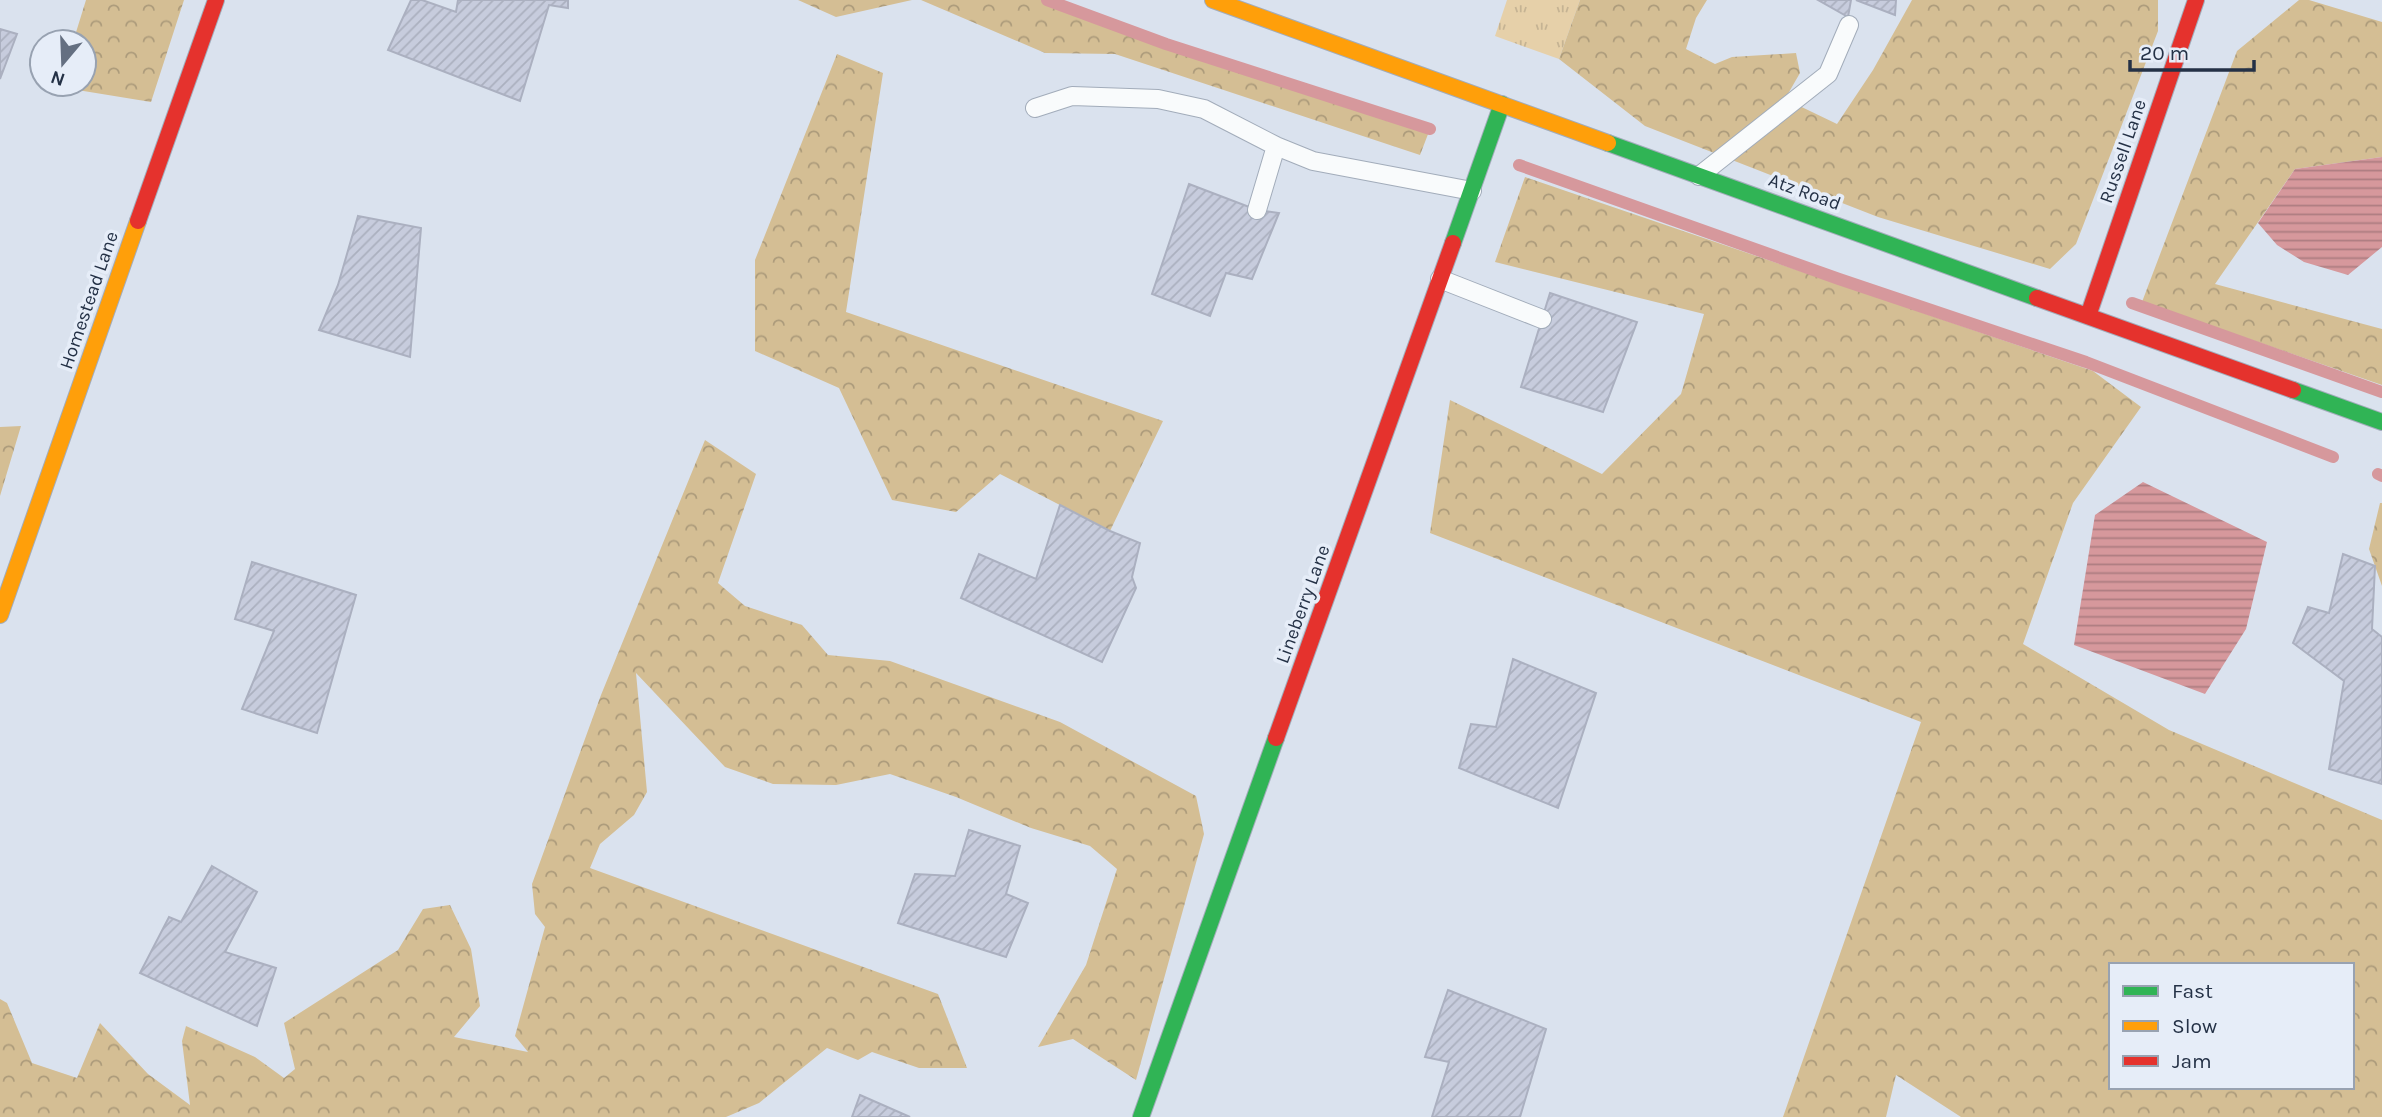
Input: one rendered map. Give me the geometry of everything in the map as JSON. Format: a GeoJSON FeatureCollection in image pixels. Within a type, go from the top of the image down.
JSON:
{"type":"FeatureCollection","features":[{"type":"Feature","properties":{"kind":"street","name":"Homestead Lane"},"geometry":{"type":"LineString","coordinates":[[0,615],[216,0]]}},
{"type":"Feature","properties":{"kind":"street","name":"Atz Road"},"geometry":{"type":"LineString","coordinates":[[1213,0],[2382,422]]}},
{"type":"Feature","properties":{"kind":"street","name":"Russell Lane"},"geometry":{"type":"LineString","coordinates":[[2088,316],[2196,0]]}},
{"type":"Feature","properties":{"kind":"street","name":"Lineberry Lane"},"geometry":{"type":"LineString","coordinates":[[1141,1117],[1502,104]]}},
{"type":"Feature","properties":{"kind":"lane"},"geometry":{"type":"LineString","coordinates":[[1699,176],[1828,74],[1849,25]]}},
{"type":"Feature","properties":{"kind":"lane"},"geometry":{"type":"LineString","coordinates":[[1035,108],[1072,96],[1158,99],[1204,109],[1276,146],[1313,161],[1472,191]]}},
{"type":"Feature","properties":{"kind":"lane"},"geometry":{"type":"LineString","coordinates":[[1257,210],[1276,146]]}},
{"type":"Feature","properties":{"kind":"lane"},"geometry":{"type":"LineString","coordinates":[[1440,279],[1542,319]]}},
{"type":"Feature","properties":{"kind":"green space"},"geometry":{"type":"Polygon","coordinates":[[[86,0],[184,0],[151,102],[98,93],[98,28],[77,28],[86,0]]]}},
{"type":"Feature","properties":{"kind":"green space"},"geometry":{"type":"Polygon","coordinates":[[[798,0],[912,0],[836,17],[798,0]]]}},
{"type":"Feature","properties":{"kind":"green space"},"geometry":{"type":"Polygon","coordinates":[[[921,0],[1047,0],[1166,44],[1430,129],[1420,155],[1115,54],[1045,53],[921,0]]]}},
{"type":"Feature","properties":{"kind":"green space"},"geometry":{"type":"Polygon","coordinates":[[[1507,0],[1580,0],[1559,59],[1495,36],[1507,0]]]}},
{"type":"Feature","properties":{"kind":"green space"},"geometry":{"type":"Polygon","coordinates":[[[1580,0],[1707,0],[1696,18],[1686,49],[1715,64],[1732,57],[1796,53],[1800,73],[1785,99],[1837,124],[1873,70],[1912,0],[2158,0],[2158,31],[2076,244],[2050,269],[1878,217],[1645,126],[1559,59],[1580,0]]]}},
{"type":"Feature","properties":{"kind":"green space"},"geometry":{"type":"Polygon","coordinates":[[[2299,0],[2309,0],[2382,22],[2382,157],[2295,169],[2215,284],[2382,329],[2382,385],[2142,302],[2237,51],[2299,0]]]}},
{"type":"Feature","properties":{"kind":"green space"},"geometry":{"type":"Polygon","coordinates":[[[837,54],[883,73],[846,312],[1163,421],[1110,531],[1000,474],[956,512],[892,500],[839,388],[755,351],[755,260],[837,54]]]}},
{"type":"Feature","properties":{"kind":"green space"},"geometry":{"type":"Polygon","coordinates":[[[1525,177],[2093,371],[2141,407],[2073,503],[2023,644],[2169,730],[2382,820],[2382,1117],[1961,1117],[1896,1075],[1886,1117],[1783,1117],[1921,722],[1430,533],[1450,400],[1602,474],[1681,394],[1704,314],[1495,262],[1525,177]]]}},
{"type":"Feature","properties":{"kind":"green space"},"geometry":{"type":"Polygon","coordinates":[[[21,426],[0,496],[0,427],[21,426]]]}},
{"type":"Feature","properties":{"kind":"green space"},"geometry":{"type":"Polygon","coordinates":[[[705,440],[756,474],[718,583],[745,606],[802,625],[828,655],[890,661],[1060,722],[1196,796],[1204,834],[1136,1080],[1073,1039],[1038,1047],[1086,965],[1117,869],[1090,846],[1031,828],[956,797],[890,774],[836,785],[773,784],[725,767],[636,673],[647,792],[634,815],[600,844],[590,868],[938,994],[967,1068],[919,1068],[872,1052],[858,1060],[827,1048],[759,1103],[726,1117],[0,1117],[0,999],[7,1003],[32,1063],[77,1078],[100,1023],[148,1074],[190,1105],[182,1041],[186,1026],[255,1057],[284,1078],[295,1069],[284,1023],[398,950],[423,909],[450,905],[471,949],[480,1006],[454,1037],[528,1052],[515,1036],[545,927],[535,914],[532,884],[601,695],[705,440]]]}},
{"type":"Feature","properties":{"kind":"green space"},"geometry":{"type":"Polygon","coordinates":[[[2382,503],[2382,586],[2369,549],[2382,503]]]}},
{"type":"Feature","properties":{"kind":"shaded area"},"geometry":{"type":"Polygon","coordinates":[[[2382,157],[2382,247],[2348,275],[2304,262],[2277,245],[2258,223],[2295,169],[2382,157]]]}},
{"type":"Feature","properties":{"kind":"shaded area"},"geometry":{"type":"Polygon","coordinates":[[[2143,482],[2267,542],[2246,629],[2205,694],[2074,645],[2095,515],[2143,482]]]}},
{"type":"Feature","properties":{"kind":"building"},"geometry":{"type":"Polygon","coordinates":[[[411,0],[422,0],[456,12],[458,0],[568,0],[568,8],[549,5],[520,101],[388,50],[411,0]]]}},
{"type":"Feature","properties":{"kind":"building"},"geometry":{"type":"Polygon","coordinates":[[[1818,0],[1851,0],[1848,17],[1818,0]]]}},
{"type":"Feature","properties":{"kind":"building"},"geometry":{"type":"Polygon","coordinates":[[[1856,0],[1896,0],[1895,15],[1856,0]]]}},
{"type":"Feature","properties":{"kind":"building"},"geometry":{"type":"Polygon","coordinates":[[[0,29],[17,34],[0,79],[0,29]]]}},
{"type":"Feature","properties":{"kind":"building"},"geometry":{"type":"Polygon","coordinates":[[[1189,184],[1257,210],[1279,213],[1252,279],[1226,273],[1210,316],[1152,294],[1189,184]]]}},
{"type":"Feature","properties":{"kind":"building"},"geometry":{"type":"Polygon","coordinates":[[[358,216],[421,228],[410,357],[319,330],[338,285],[358,216]]]}},
{"type":"Feature","properties":{"kind":"building"},"geometry":{"type":"Polygon","coordinates":[[[1550,293],[1637,322],[1603,412],[1521,387],[1550,293]]]}},
{"type":"Feature","properties":{"kind":"building"},"geometry":{"type":"Polygon","coordinates":[[[1060,505],[1140,543],[1132,577],[1136,588],[1102,662],[961,598],[979,554],[1036,579],[1060,505]]]}},
{"type":"Feature","properties":{"kind":"building"},"geometry":{"type":"Polygon","coordinates":[[[2343,554],[2375,566],[2372,629],[2382,637],[2382,784],[2329,769],[2344,681],[2293,643],[2308,607],[2329,613],[2343,554]]]}},
{"type":"Feature","properties":{"kind":"building"},"geometry":{"type":"Polygon","coordinates":[[[252,562],[356,595],[317,733],[242,709],[274,631],[235,619],[252,562]]]}},
{"type":"Feature","properties":{"kind":"building"},"geometry":{"type":"Polygon","coordinates":[[[1513,659],[1596,693],[1558,808],[1459,768],[1471,724],[1496,727],[1513,659]]]}},
{"type":"Feature","properties":{"kind":"building"},"geometry":{"type":"Polygon","coordinates":[[[969,830],[1020,846],[1006,894],[1028,903],[1006,957],[898,923],[915,874],[955,876],[969,830]]]}},
{"type":"Feature","properties":{"kind":"building"},"geometry":{"type":"Polygon","coordinates":[[[212,866],[257,892],[225,952],[276,968],[257,1026],[140,973],[169,917],[181,922],[212,866]]]}},
{"type":"Feature","properties":{"kind":"building"},"geometry":{"type":"Polygon","coordinates":[[[1448,990],[1546,1029],[1520,1117],[1432,1117],[1449,1062],[1425,1057],[1448,990]]]}},
{"type":"Feature","properties":{"kind":"building"},"geometry":{"type":"Polygon","coordinates":[[[860,1095],[910,1117],[852,1117],[860,1095]]]}},
{"type":"Feature","properties":{"kind":"waterway"},"geometry":{"type":"LineString","coordinates":[[1047,0],[1166,44],[1430,129]]}},
{"type":"Feature","properties":{"kind":"waterway"},"geometry":{"type":"LineString","coordinates":[[1519,165],[1839,279],[2086,362],[2333,457]]}},
{"type":"Feature","properties":{"kind":"waterway"},"geometry":{"type":"LineString","coordinates":[[2132,303],[2382,392]]}},
{"type":"Feature","properties":{"kind":"waterway"},"geometry":{"type":"LineString","coordinates":[[2378,474],[2382,476]]}},
{"type":"Feature","properties":{"kind":"traffic: fast"},"geometry":{"type":"LineString","coordinates":[[1453,243],[1502,104]]}},
{"type":"Feature","properties":{"kind":"traffic: fast"},"geometry":{"type":"LineString","coordinates":[[1608,143],[2037,298]]}},
{"type":"Feature","properties":{"kind":"traffic: fast"},"geometry":{"type":"LineString","coordinates":[[2293,390],[2382,422]]}},
{"type":"Feature","properties":{"kind":"traffic: fast"},"geometry":{"type":"LineString","coordinates":[[1141,1117],[1276,738]]}},
{"type":"Feature","properties":{"kind":"traffic: slow"},"geometry":{"type":"LineString","coordinates":[[1213,0],[1608,143]]}},
{"type":"Feature","properties":{"kind":"traffic: slow"},"geometry":{"type":"LineString","coordinates":[[0,615],[138,221]]}},
{"type":"Feature","properties":{"kind":"traffic: jam"},"geometry":{"type":"LineString","coordinates":[[138,221],[216,0]]}},
{"type":"Feature","properties":{"kind":"traffic: jam"},"geometry":{"type":"LineString","coordinates":[[2088,316],[2196,0]]}},
{"type":"Feature","properties":{"kind":"traffic: jam"},"geometry":{"type":"LineString","coordinates":[[1276,738],[1453,243]]}},
{"type":"Feature","properties":{"kind":"traffic: jam"},"geometry":{"type":"LineString","coordinates":[[2037,298],[2293,390]]}}]}
